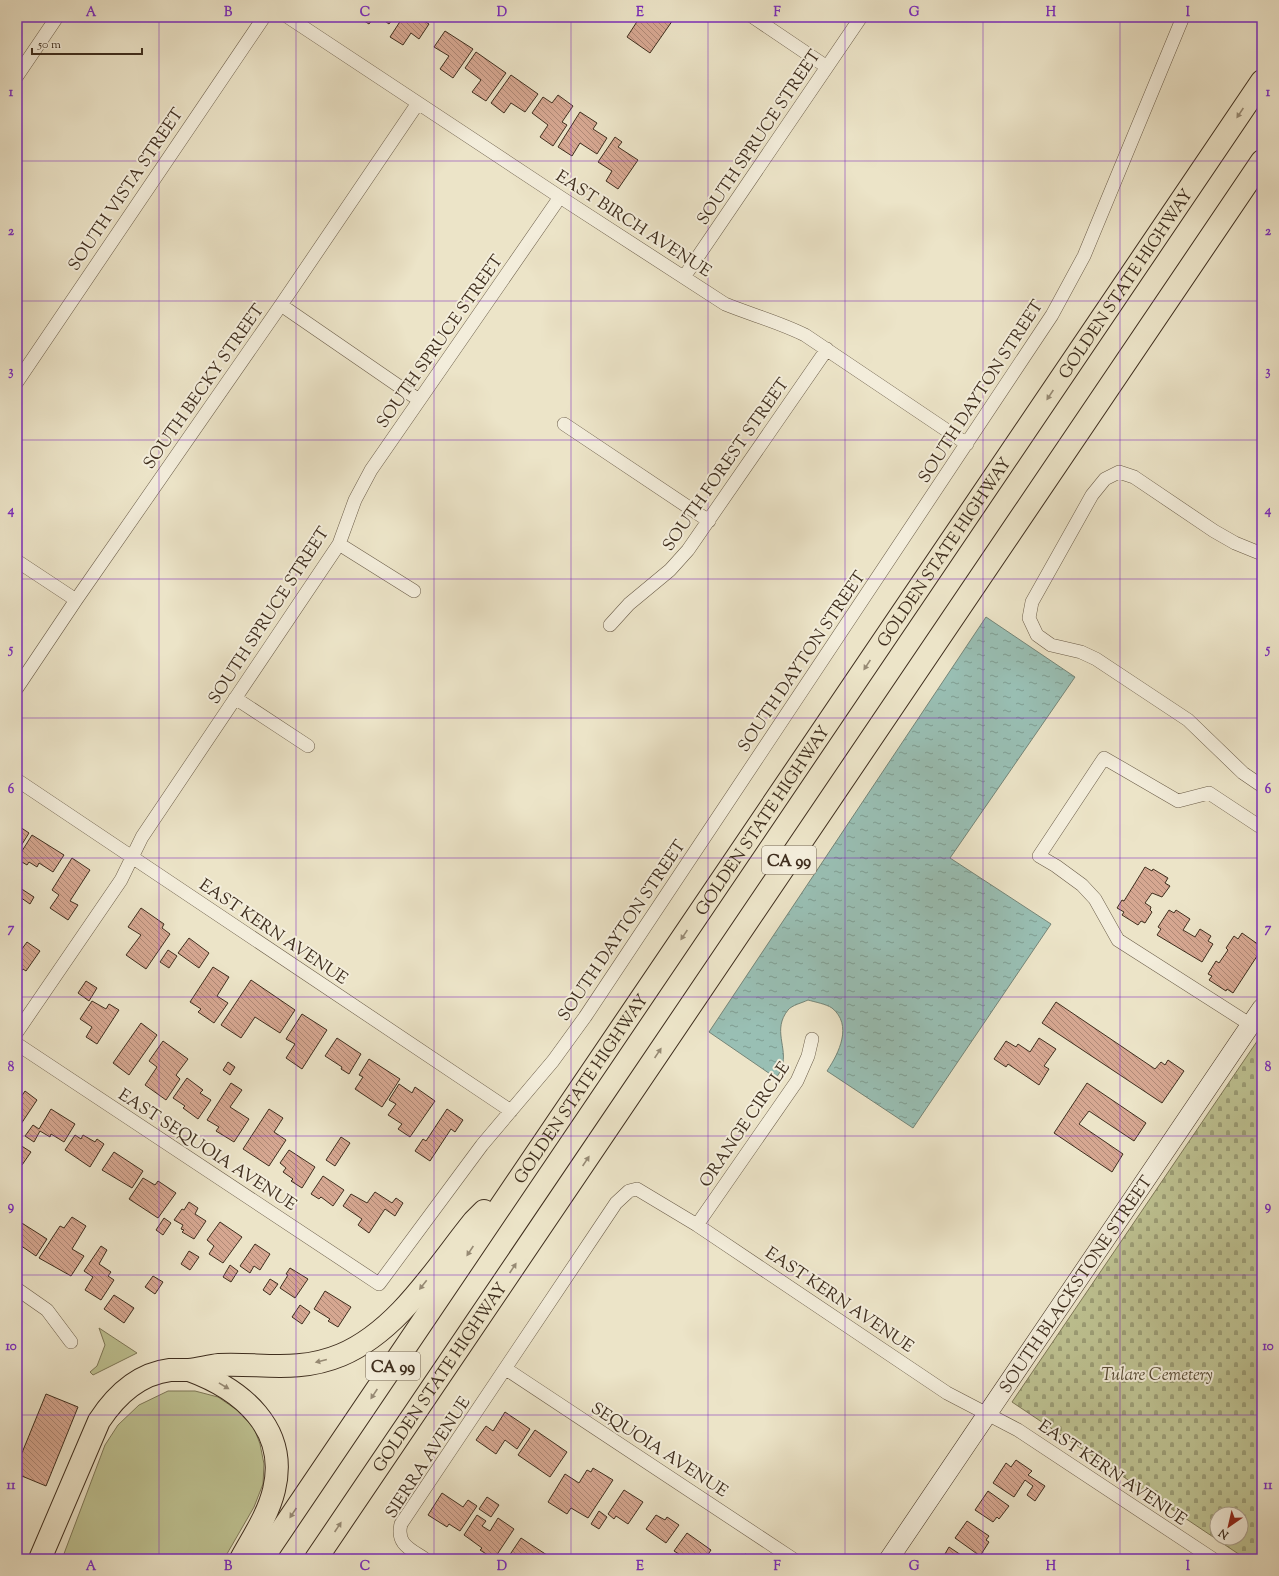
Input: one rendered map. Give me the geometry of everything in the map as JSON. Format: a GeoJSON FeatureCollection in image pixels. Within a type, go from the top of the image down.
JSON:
{"type":"FeatureCollection","features":[{"type":"Feature","properties":{"kind":"highway","name":"GOLDEN STATE HIGHWAY"},"geometry":{"type":"LineString","coordinates":[[262,1559],[1262,81]]}},
{"type":"Feature","properties":{"kind":"highway","name":"GOLDEN STATE HIGHWAY"},"geometry":{"type":"LineString","coordinates":[[316,1559],[1262,161]]}},
{"type":"Feature","properties":{"kind":"highway"},"geometry":{"type":"LineString","coordinates":[[40,1559],[99,1421],[111,1403],[123,1391],[150,1375],[170,1370],[188,1370],[219,1365],[270,1367],[307,1364],[340,1355],[356,1348],[389,1325],[474,1221],[524,1173]]}},
{"type":"Feature","properties":{"kind":"highway"},"geometry":{"type":"LineString","coordinates":[[188,1370],[224,1385],[243,1398],[255,1412],[272,1442],[275,1464],[274,1490],[261,1524],[241,1559]]}},
{"type":"Feature","properties":{"kind":"main road","name":"SOUTH BLACKSTONE STREET"},"geometry":{"type":"LineString","coordinates":[[888,1559],[1262,1008]]}},
{"type":"Feature","properties":{"kind":"street"},"geometry":{"type":"LineString","coordinates":[[17,76],[57,17]]}},
{"type":"Feature","properties":{"kind":"street","name":"SOUTH VISTA STREET"},"geometry":{"type":"LineString","coordinates":[[17,382],[264,17]]}},
{"type":"Feature","properties":{"kind":"street","name":"EAST BIRCH AVENUE"},"geometry":{"type":"LineString","coordinates":[[288,17],[725,304],[784,324],[827,349],[967,444]]}},
{"type":"Feature","properties":{"kind":"street"},"geometry":{"type":"LineString","coordinates":[[753,17],[827,66]]}},
{"type":"Feature","properties":{"kind":"street","name":"SOUTH SPRUCE STREET"},"geometry":{"type":"LineString","coordinates":[[684,277],[861,17]]}},
{"type":"Feature","properties":{"kind":"street","name":"SOUTH DAYTON STREET"},"geometry":{"type":"LineString","coordinates":[[379,1284],[482,1145],[553,1061],[585,1017],[1052,315],[1084,256],[1183,17]]}},
{"type":"Feature","properties":{"kind":"street","name":"SOUTH BECKY STREET"},"geometry":{"type":"LineString","coordinates":[[17,688],[76,600],[281,305],[418,103]]}},
{"type":"Feature","properties":{"kind":"street","name":"SOUTH SPRUCE STREET"},"geometry":{"type":"LineString","coordinates":[[17,1032],[122,880],[131,857],[142,837],[340,544],[355,500],[371,470],[560,197]]}},
{"type":"Feature","properties":{"kind":"street"},"geometry":{"type":"LineString","coordinates":[[281,305],[419,400]]}},
{"type":"Feature","properties":{"kind":"street","name":"SOUTH FOREST STREET"},"geometry":{"type":"LineString","coordinates":[[610,626],[629,604],[670,570],[688,550],[827,349]]}},
{"type":"Feature","properties":{"kind":"street"},"geometry":{"type":"LineString","coordinates":[[564,424],[709,521]]}},
{"type":"Feature","properties":{"kind":"street"},"geometry":{"type":"LineString","coordinates":[[1262,554],[1235,543],[1134,477],[1119,472],[1106,479],[1092,495],[1032,602],[1029,618],[1037,635],[1050,645],[1082,652],[1096,659],[1188,720],[1244,773],[1262,786]]}},
{"type":"Feature","properties":{"kind":"street"},"geometry":{"type":"LineString","coordinates":[[340,544],[414,591]]}},
{"type":"Feature","properties":{"kind":"street"},"geometry":{"type":"LineString","coordinates":[[17,561],[76,600]]}},
{"type":"Feature","properties":{"kind":"street"},"geometry":{"type":"LineString","coordinates":[[235,698],[308,746]]}},
{"type":"Feature","properties":{"kind":"street"},"geometry":{"type":"LineString","coordinates":[[1251,1025],[1118,940],[1095,899],[1082,885],[1056,866],[1039,856],[1104,758],[1178,801],[1209,793],[1262,828]]}},
{"type":"Feature","properties":{"kind":"street","name":"EAST KERN AVENUE"},"geometry":{"type":"LineString","coordinates":[[17,780],[511,1110]]}},
{"type":"Feature","properties":{"kind":"street","name":"ORANGE CIRCLE"},"geometry":{"type":"LineString","coordinates":[[697,1225],[797,1081],[808,1056],[812,1038]]}},
{"type":"Feature","properties":{"kind":"street","name":"EAST SEQUOIA AVENUE"},"geometry":{"type":"LineString","coordinates":[[17,1044],[379,1284]]}},
{"type":"Feature","properties":{"kind":"street","name":"EAST KERN AVENUE"},"geometry":{"type":"LineString","coordinates":[[506,1369],[622,1196],[629,1191],[637,1189],[697,1225],[947,1394],[1018,1430],[1213,1559]]}},
{"type":"Feature","properties":{"kind":"street"},"geometry":{"type":"LineString","coordinates":[[17,1289],[47,1310],[71,1342]]}},
{"type":"Feature","properties":{"kind":"street","name":"SIERRA AVENUE"},"geometry":{"type":"LineString","coordinates":[[425,1559],[403,1543],[400,1537],[401,1524],[506,1369]]}},
{"type":"Feature","properties":{"kind":"street","name":"SEQUOIA AVENUE"},"geometry":{"type":"LineString","coordinates":[[506,1369],[793,1559]]}},
{"type":"Feature","properties":{"kind":"green space","name":"Tulare Cemetery"},"geometry":{"type":"Polygon","coordinates":[[[1262,1034],[1262,1559],[1246,1559],[1227,1546],[1249,1546],[1249,1506],[1209,1506],[1209,1534],[1012,1402],[1262,1034]]]}},
{"type":"Feature","properties":{"kind":"green space"},"geometry":{"type":"Polygon","coordinates":[[[99,1328],[137,1353],[93,1375],[90,1372],[97,1366],[105,1345],[99,1328]]]}},
{"type":"Feature","properties":{"kind":"green space"},"geometry":{"type":"Polygon","coordinates":[[[168,1391],[195,1391],[218,1397],[237,1410],[254,1428],[260,1444],[264,1464],[263,1484],[254,1507],[224,1559],[62,1559],[105,1445],[118,1425],[139,1405],[168,1391]]]}},
{"type":"Feature","properties":{"kind":"water"},"geometry":{"type":"Polygon","coordinates":[[[986,617],[1075,677],[950,858],[1051,924],[913,1128],[827,1071],[836,1056],[843,1031],[842,1022],[838,1015],[832,1008],[824,1004],[808,1000],[790,1008],[783,1017],[781,1032],[783,1060],[782,1068],[776,1078],[709,1032],[986,617]]]}},
{"type":"Feature","properties":{"kind":"building"},"geometry":{"type":"Polygon","coordinates":[[[358,17],[374,17],[369,24],[358,17]]]}},
{"type":"Feature","properties":{"kind":"building"},"geometry":{"type":"Polygon","coordinates":[[[379,17],[394,17],[389,24],[379,17]]]}},
{"type":"Feature","properties":{"kind":"building"},"geometry":{"type":"Polygon","coordinates":[[[403,17],[418,17],[429,24],[419,39],[411,33],[403,45],[390,37],[403,17]]]}},
{"type":"Feature","properties":{"kind":"building"},"geometry":{"type":"Polygon","coordinates":[[[640,17],[675,17],[650,53],[627,37],[640,17]]]}},
{"type":"Feature","properties":{"kind":"building"},"geometry":{"type":"Polygon","coordinates":[[[445,31],[473,49],[453,78],[440,69],[449,56],[434,47],[445,31]]]}},
{"type":"Feature","properties":{"kind":"building"},"geometry":{"type":"Polygon","coordinates":[[[476,52],[506,73],[486,101],[472,92],[481,80],[465,68],[476,52]]]}},
{"type":"Feature","properties":{"kind":"building"},"geometry":{"type":"Polygon","coordinates":[[[511,75],[538,94],[525,112],[511,103],[504,113],[491,103],[511,75]]]}},
{"type":"Feature","properties":{"kind":"building"},"geometry":{"type":"Polygon","coordinates":[[[558,95],[573,106],[562,122],[567,125],[553,146],[540,137],[548,125],[532,113],[543,97],[552,103],[558,95]]]}},
{"type":"Feature","properties":{"kind":"building"},"geometry":{"type":"Polygon","coordinates":[[[580,112],[597,123],[593,129],[607,138],[597,154],[580,143],[572,156],[558,147],[580,112]]]}},
{"type":"Feature","properties":{"kind":"building"},"geometry":{"type":"Polygon","coordinates":[[[615,137],[622,142],[618,147],[638,160],[618,189],[606,181],[612,171],[598,162],[615,137]]]}},
{"type":"Feature","properties":{"kind":"building"},"geometry":{"type":"Polygon","coordinates":[[[17,825],[29,833],[19,849],[17,848],[17,825]]]}},
{"type":"Feature","properties":{"kind":"building"},"geometry":{"type":"Polygon","coordinates":[[[32,835],[64,855],[53,872],[39,863],[37,867],[29,862],[27,865],[17,859],[32,835]]]}},
{"type":"Feature","properties":{"kind":"building"},"geometry":{"type":"Polygon","coordinates":[[[72,858],[90,870],[70,901],[78,905],[68,920],[50,908],[59,895],[52,890],[72,858]]]}},
{"type":"Feature","properties":{"kind":"building"},"geometry":{"type":"Polygon","coordinates":[[[17,866],[22,870],[17,877],[17,866]]]}},
{"type":"Feature","properties":{"kind":"building"},"geometry":{"type":"Polygon","coordinates":[[[1145,867],[1152,871],[1153,869],[1168,878],[1165,883],[1170,886],[1162,897],[1152,893],[1145,903],[1151,907],[1150,910],[1152,912],[1145,923],[1141,921],[1138,925],[1122,915],[1124,912],[1117,908],[1122,900],[1124,901],[1145,867]]]}},
{"type":"Feature","properties":{"kind":"building"},"geometry":{"type":"Polygon","coordinates":[[[17,886],[34,897],[30,904],[17,895],[17,886]]]}},
{"type":"Feature","properties":{"kind":"building"},"geometry":{"type":"Polygon","coordinates":[[[141,908],[164,924],[162,928],[170,934],[146,969],[126,955],[141,935],[128,927],[141,908]]]}},
{"type":"Feature","properties":{"kind":"building"},"geometry":{"type":"Polygon","coordinates":[[[1169,910],[1174,913],[1176,910],[1190,919],[1183,930],[1195,937],[1200,929],[1211,936],[1208,941],[1213,944],[1202,962],[1157,935],[1161,929],[1158,927],[1169,910]]]}},
{"type":"Feature","properties":{"kind":"building"},"geometry":{"type":"Polygon","coordinates":[[[1242,933],[1259,945],[1257,947],[1261,950],[1233,993],[1227,989],[1226,991],[1209,980],[1212,976],[1208,974],[1216,961],[1219,963],[1228,950],[1226,948],[1234,936],[1238,939],[1242,933]]]}},
{"type":"Feature","properties":{"kind":"building"},"geometry":{"type":"Polygon","coordinates":[[[189,938],[209,953],[199,968],[178,953],[189,938]]]}},
{"type":"Feature","properties":{"kind":"building"},"geometry":{"type":"Polygon","coordinates":[[[27,942],[40,951],[26,971],[23,969],[17,977],[17,952],[19,953],[27,942]]]}},
{"type":"Feature","properties":{"kind":"building"},"geometry":{"type":"Polygon","coordinates":[[[168,950],[177,956],[169,968],[160,962],[168,950]]]}},
{"type":"Feature","properties":{"kind":"building"},"geometry":{"type":"Polygon","coordinates":[[[213,967],[229,977],[217,996],[228,1003],[214,1023],[198,1012],[201,1009],[190,1002],[213,967]]]}},
{"type":"Feature","properties":{"kind":"building"},"geometry":{"type":"Polygon","coordinates":[[[251,980],[295,1010],[280,1033],[255,1017],[241,1038],[221,1025],[251,980]]]}},
{"type":"Feature","properties":{"kind":"building"},"geometry":{"type":"Polygon","coordinates":[[[86,981],[97,988],[89,1001],[78,993],[86,981]]]}},
{"type":"Feature","properties":{"kind":"building"},"geometry":{"type":"Polygon","coordinates":[[[92,1001],[106,1009],[109,1004],[119,1010],[97,1044],[86,1037],[92,1027],[80,1019],[92,1001]]]}},
{"type":"Feature","properties":{"kind":"building"},"geometry":{"type":"Polygon","coordinates":[[[1056,1002],[1155,1069],[1161,1062],[1165,1065],[1168,1060],[1184,1071],[1162,1103],[1042,1023],[1056,1002]]]}},
{"type":"Feature","properties":{"kind":"building"},"geometry":{"type":"Polygon","coordinates":[[[302,1014],[327,1030],[302,1069],[286,1058],[295,1044],[286,1039],[302,1014]]]}},
{"type":"Feature","properties":{"kind":"building"},"geometry":{"type":"Polygon","coordinates":[[[141,1023],[157,1035],[129,1075],[113,1063],[141,1023]]]}},
{"type":"Feature","properties":{"kind":"building"},"geometry":{"type":"Polygon","coordinates":[[[337,1038],[361,1054],[349,1074],[341,1069],[342,1067],[325,1056],[337,1038]]]}},
{"type":"Feature","properties":{"kind":"building"},"geometry":{"type":"Polygon","coordinates":[[[1039,1038],[1056,1049],[1044,1066],[1049,1069],[1039,1085],[1008,1064],[1006,1067],[994,1059],[1006,1041],[1016,1047],[1018,1044],[1030,1052],[1039,1038]]]}},
{"type":"Feature","properties":{"kind":"building"},"geometry":{"type":"Polygon","coordinates":[[[163,1041],[188,1059],[176,1075],[180,1079],[166,1100],[145,1085],[157,1067],[149,1061],[163,1041]]]}},
{"type":"Feature","properties":{"kind":"building"},"geometry":{"type":"Polygon","coordinates":[[[369,1059],[400,1079],[382,1107],[355,1089],[363,1077],[359,1075],[369,1059]]]}},
{"type":"Feature","properties":{"kind":"building"},"geometry":{"type":"Polygon","coordinates":[[[228,1062],[235,1067],[230,1075],[223,1070],[228,1062]]]}},
{"type":"Feature","properties":{"kind":"building"},"geometry":{"type":"Polygon","coordinates":[[[187,1078],[203,1090],[200,1093],[211,1100],[198,1119],[183,1108],[185,1106],[173,1098],[187,1078]]]}},
{"type":"Feature","properties":{"kind":"building"},"geometry":{"type":"Polygon","coordinates":[[[231,1083],[242,1090],[230,1107],[249,1119],[234,1142],[216,1131],[219,1127],[207,1120],[231,1083]]]}},
{"type":"Feature","properties":{"kind":"building"},"geometry":{"type":"Polygon","coordinates":[[[1087,1083],[1146,1123],[1134,1141],[1089,1111],[1079,1124],[1123,1154],[1112,1172],[1054,1133],[1087,1083]]]}},
{"type":"Feature","properties":{"kind":"building"},"geometry":{"type":"Polygon","coordinates":[[[399,1084],[412,1093],[415,1087],[435,1101],[410,1137],[398,1129],[402,1124],[388,1115],[396,1104],[389,1100],[399,1084]]]}},
{"type":"Feature","properties":{"kind":"building"},"geometry":{"type":"Polygon","coordinates":[[[25,1091],[37,1100],[19,1127],[17,1126],[17,1099],[19,1100],[25,1091]]]}},
{"type":"Feature","properties":{"kind":"building"},"geometry":{"type":"Polygon","coordinates":[[[51,1109],[75,1124],[64,1142],[51,1134],[50,1137],[40,1131],[34,1142],[25,1136],[33,1125],[39,1129],[51,1109]]]}},
{"type":"Feature","properties":{"kind":"building"},"geometry":{"type":"Polygon","coordinates":[[[269,1109],[283,1118],[274,1132],[286,1140],[269,1166],[243,1149],[269,1109]]]}},
{"type":"Feature","properties":{"kind":"building"},"geometry":{"type":"Polygon","coordinates":[[[447,1109],[463,1120],[455,1132],[451,1129],[430,1161],[415,1151],[423,1139],[426,1141],[447,1109]]]}},
{"type":"Feature","properties":{"kind":"building"},"geometry":{"type":"Polygon","coordinates":[[[75,1135],[81,1139],[83,1135],[95,1142],[97,1139],[104,1144],[90,1167],[65,1150],[75,1135]]]}},
{"type":"Feature","properties":{"kind":"building"},"geometry":{"type":"Polygon","coordinates":[[[341,1137],[350,1143],[335,1166],[326,1160],[341,1137]]]}},
{"type":"Feature","properties":{"kind":"building"},"geometry":{"type":"Polygon","coordinates":[[[20,1145],[31,1152],[22,1165],[17,1162],[17,1149],[20,1145]]]}},
{"type":"Feature","properties":{"kind":"building"},"geometry":{"type":"Polygon","coordinates":[[[289,1150],[315,1167],[302,1188],[291,1181],[293,1179],[283,1172],[286,1168],[280,1163],[289,1150]]]}},
{"type":"Feature","properties":{"kind":"building"},"geometry":{"type":"Polygon","coordinates":[[[114,1152],[143,1171],[132,1188],[102,1170],[114,1152]]]}},
{"type":"Feature","properties":{"kind":"building"},"geometry":{"type":"Polygon","coordinates":[[[323,1176],[344,1190],[333,1206],[321,1197],[319,1199],[311,1194],[323,1176]]]}},
{"type":"Feature","properties":{"kind":"building"},"geometry":{"type":"Polygon","coordinates":[[[143,1178],[155,1185],[158,1181],[176,1193],[158,1218],[129,1199],[143,1178]]]}},
{"type":"Feature","properties":{"kind":"building"},"geometry":{"type":"Polygon","coordinates":[[[375,1192],[392,1203],[396,1198],[403,1203],[395,1216],[385,1209],[369,1233],[358,1225],[362,1219],[343,1206],[351,1194],[367,1203],[375,1192]]]}},
{"type":"Feature","properties":{"kind":"building"},"geometry":{"type":"Polygon","coordinates":[[[189,1202],[198,1208],[195,1214],[206,1221],[194,1239],[182,1232],[184,1230],[181,1229],[183,1225],[174,1220],[182,1209],[184,1210],[189,1202]]]}},
{"type":"Feature","properties":{"kind":"building"},"geometry":{"type":"Polygon","coordinates":[[[72,1217],[86,1226],[72,1249],[84,1256],[71,1276],[39,1258],[60,1226],[64,1228],[72,1217]]]}},
{"type":"Feature","properties":{"kind":"building"},"geometry":{"type":"Polygon","coordinates":[[[164,1218],[171,1223],[163,1235],[156,1230],[164,1218]]]}},
{"type":"Feature","properties":{"kind":"building"},"geometry":{"type":"Polygon","coordinates":[[[17,1220],[47,1239],[36,1256],[17,1243],[17,1220]]]}},
{"type":"Feature","properties":{"kind":"building"},"geometry":{"type":"Polygon","coordinates":[[[220,1222],[242,1237],[223,1263],[209,1254],[214,1246],[207,1240],[220,1222]]]}},
{"type":"Feature","properties":{"kind":"building"},"geometry":{"type":"Polygon","coordinates":[[[255,1244],[270,1254],[260,1270],[254,1266],[250,1273],[240,1266],[255,1244]]]}},
{"type":"Feature","properties":{"kind":"building"},"geometry":{"type":"Polygon","coordinates":[[[101,1246],[107,1250],[99,1264],[111,1272],[108,1276],[114,1280],[101,1300],[85,1290],[93,1277],[84,1271],[101,1246]]]}},
{"type":"Feature","properties":{"kind":"building"},"geometry":{"type":"Polygon","coordinates":[[[189,1251],[199,1257],[190,1270],[181,1264],[189,1251]]]}},
{"type":"Feature","properties":{"kind":"building"},"geometry":{"type":"Polygon","coordinates":[[[230,1265],[238,1271],[231,1282],[223,1277],[230,1265]]]}},
{"type":"Feature","properties":{"kind":"building"},"geometry":{"type":"Polygon","coordinates":[[[290,1268],[308,1279],[295,1298],[280,1288],[288,1275],[286,1274],[290,1268]]]}},
{"type":"Feature","properties":{"kind":"building"},"geometry":{"type":"Polygon","coordinates":[[[153,1276],[163,1282],[155,1294],[145,1287],[153,1276]]]}},
{"type":"Feature","properties":{"kind":"building"},"geometry":{"type":"Polygon","coordinates":[[[270,1279],[278,1284],[270,1295],[263,1290],[270,1279]]]}},
{"type":"Feature","properties":{"kind":"building"},"geometry":{"type":"Polygon","coordinates":[[[325,1291],[351,1307],[338,1327],[328,1321],[330,1319],[314,1309],[325,1291]]]}},
{"type":"Feature","properties":{"kind":"building"},"geometry":{"type":"Polygon","coordinates":[[[114,1295],[134,1308],[124,1323],[104,1309],[114,1295]]]}},
{"type":"Feature","properties":{"kind":"building"},"geometry":{"type":"Polygon","coordinates":[[[300,1305],[310,1312],[302,1324],[292,1317],[300,1305]]]}},
{"type":"Feature","properties":{"kind":"building"},"geometry":{"type":"Polygon","coordinates":[[[46,1394],[78,1407],[46,1486],[17,1474],[17,1465],[46,1394]]]}},
{"type":"Feature","properties":{"kind":"building"},"geometry":{"type":"Polygon","coordinates":[[[505,1412],[530,1429],[517,1449],[505,1440],[496,1454],[476,1440],[486,1426],[493,1431],[505,1412]]]}},
{"type":"Feature","properties":{"kind":"building"},"geometry":{"type":"Polygon","coordinates":[[[535,1430],[567,1452],[550,1477],[518,1455],[535,1430]]]}},
{"type":"Feature","properties":{"kind":"building"},"geometry":{"type":"Polygon","coordinates":[[[1016,1460],[1032,1471],[1028,1475],[1045,1486],[1035,1501],[1027,1495],[1033,1486],[1025,1480],[1014,1497],[993,1483],[1006,1463],[1011,1467],[1016,1460]]]}},
{"type":"Feature","properties":{"kind":"building"},"geometry":{"type":"Polygon","coordinates":[[[593,1468],[613,1480],[588,1518],[571,1508],[567,1514],[548,1502],[565,1474],[579,1483],[587,1470],[591,1472],[593,1468]]]}},
{"type":"Feature","properties":{"kind":"building"},"geometry":{"type":"Polygon","coordinates":[[[624,1490],[643,1502],[628,1524],[616,1516],[614,1519],[608,1514],[624,1490]]]}},
{"type":"Feature","properties":{"kind":"building"},"geometry":{"type":"Polygon","coordinates":[[[988,1491],[1009,1506],[999,1519],[997,1517],[993,1522],[975,1510],[988,1491]]]}},
{"type":"Feature","properties":{"kind":"building"},"geometry":{"type":"Polygon","coordinates":[[[442,1493],[463,1507],[468,1500],[477,1506],[460,1531],[449,1524],[447,1527],[428,1515],[442,1493]]]}},
{"type":"Feature","properties":{"kind":"building"},"geometry":{"type":"Polygon","coordinates":[[[487,1497],[499,1505],[491,1517],[479,1509],[487,1497]]]}},
{"type":"Feature","properties":{"kind":"building"},"geometry":{"type":"Polygon","coordinates":[[[599,1511],[607,1517],[599,1529],[591,1524],[599,1511]]]}},
{"type":"Feature","properties":{"kind":"building"},"geometry":{"type":"Polygon","coordinates":[[[477,1515],[486,1521],[482,1526],[490,1531],[498,1518],[514,1529],[494,1559],[480,1550],[482,1548],[464,1535],[477,1515]]]}},
{"type":"Feature","properties":{"kind":"building"},"geometry":{"type":"Polygon","coordinates":[[[656,1515],[665,1520],[667,1517],[679,1525],[666,1543],[646,1529],[656,1515]]]}},
{"type":"Feature","properties":{"kind":"building"},"geometry":{"type":"Polygon","coordinates":[[[967,1521],[989,1536],[986,1540],[989,1542],[980,1556],[955,1538],[967,1521]]]}},
{"type":"Feature","properties":{"kind":"building"},"geometry":{"type":"Polygon","coordinates":[[[687,1533],[711,1550],[705,1559],[680,1559],[682,1556],[674,1551],[687,1533]]]}},
{"type":"Feature","properties":{"kind":"building"},"geometry":{"type":"Polygon","coordinates":[[[521,1538],[553,1559],[507,1559],[521,1538]]]}},
{"type":"Feature","properties":{"kind":"building"},"geometry":{"type":"Polygon","coordinates":[[[949,1547],[967,1559],[942,1559],[949,1547]]]}},
{"type":"Feature","properties":{"kind":"building"},"geometry":{"type":"Polygon","coordinates":[[[745,1554],[754,1559],[742,1559],[745,1554]]]}}]}
